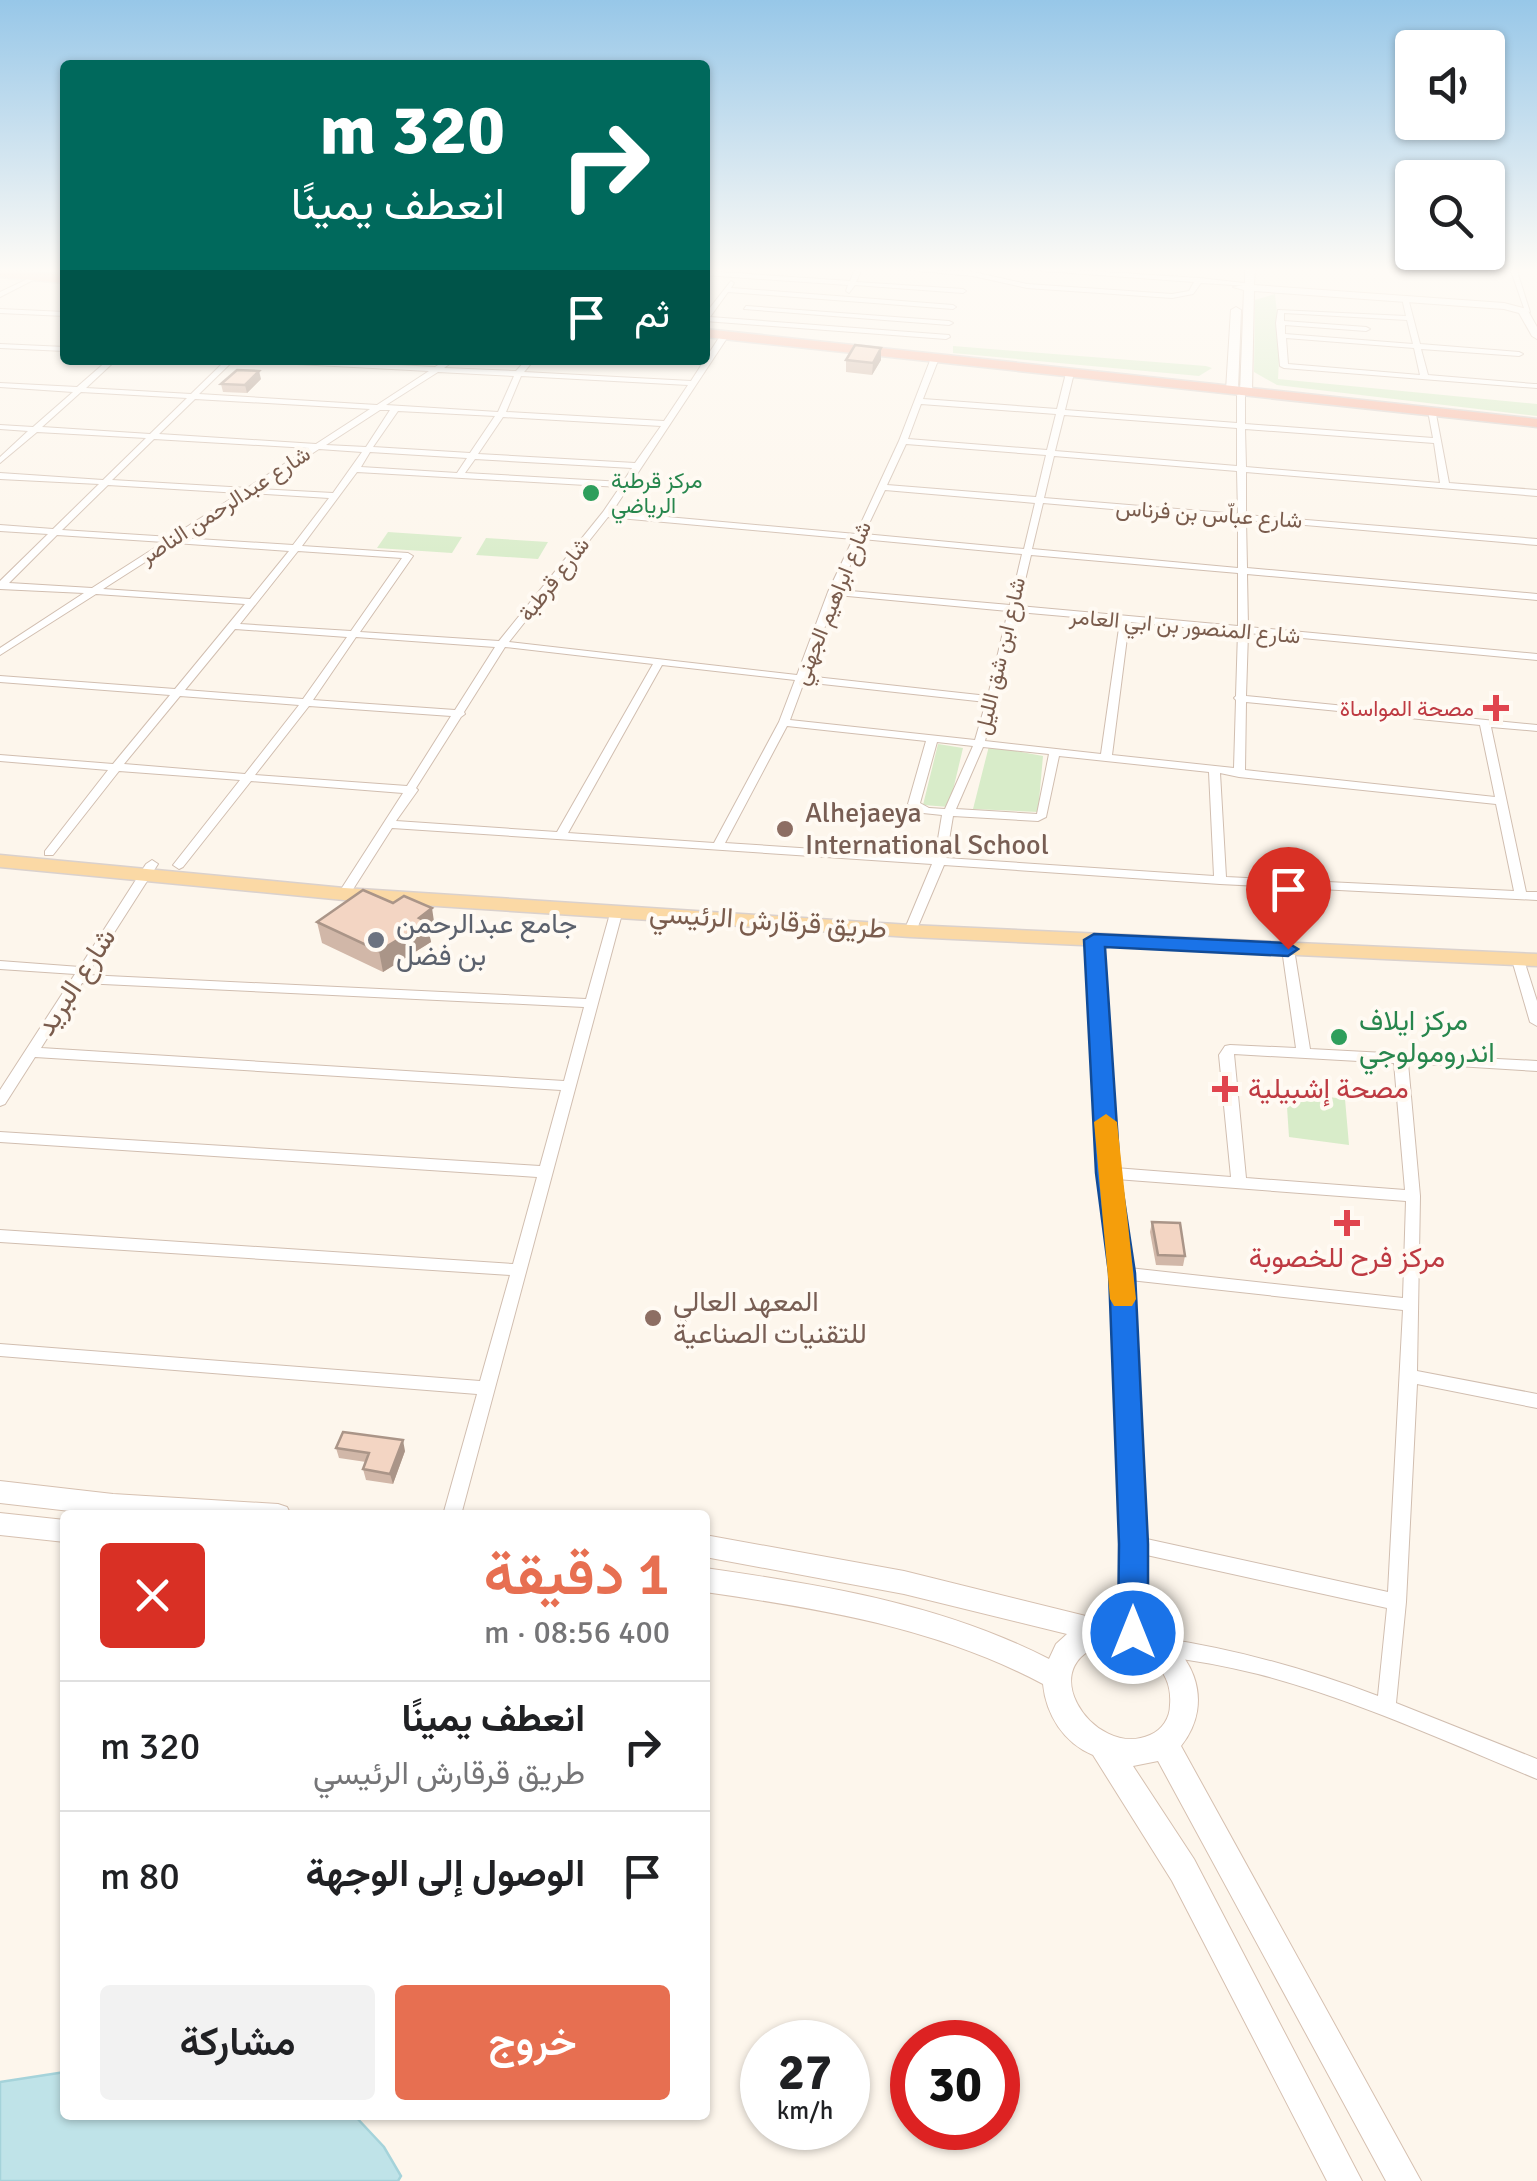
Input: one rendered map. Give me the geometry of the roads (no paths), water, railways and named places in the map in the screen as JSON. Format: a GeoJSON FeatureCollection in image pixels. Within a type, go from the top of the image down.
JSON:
{"type":"FeatureCollection","features":[{"type":"Feature","properties":{"kind":"highway"},"geometry":{"type":"LineString","coordinates":[[1045,370],[1264,384],[1537,421]]}},
{"type":"Feature","properties":{"kind":"highway"},"geometry":{"type":"LineString","coordinates":[[1077,370],[1537,421]]}},
{"type":"Feature","properties":{"kind":"main road","name":"طريق قرقارش الرئيسي"},"geometry":{"type":"LineString","coordinates":[[0,849],[148,870],[179,865],[348,887],[1094,940],[1528,960]]}},
{"type":"Feature","properties":{"kind":"main road","name":"طريق قرقارش الرئيسي"},"geometry":{"type":"LineString","coordinates":[[0,861],[617,910],[1537,948]]}},
{"type":"Feature","properties":{"kind":"street"},"geometry":{"type":"LineString","coordinates":[[0,461],[101,370]]}},
{"type":"Feature","properties":{"kind":"street"},"geometry":{"type":"LineString","coordinates":[[0,585],[220,370]]}},
{"type":"Feature","properties":{"kind":"street"},"geometry":{"type":"LineString","coordinates":[[430,370],[692,384]]}},
{"type":"Feature","properties":{"kind":"street","name":"شارع عبدالرحمن الناصر"},"geometry":{"type":"LineString","coordinates":[[0,652],[434,370]]}},
{"type":"Feature","properties":{"kind":"street"},"geometry":{"type":"LineString","coordinates":[[459,476],[500,414],[522,370]]}},
{"type":"Feature","properties":{"kind":"street","name":"شارع قرطبة"},"geometry":{"type":"LineString","coordinates":[[348,887],[502,644],[606,514],[699,370]]}},
{"type":"Feature","properties":{"kind":"street","name":"شارع ابراهيم الجهني"},"geometry":{"type":"LineString","coordinates":[[720,844],[784,722],[833,592],[903,441],[931,370]]}},
{"type":"Feature","properties":{"kind":"street"},"geometry":{"type":"LineString","coordinates":[[1238,774],[1243,632],[1240,370]]}},
{"type":"Feature","properties":{"kind":"street"},"geometry":{"type":"LineString","coordinates":[[1312,370],[1534,386]]}},
{"type":"Feature","properties":{"kind":"street"},"geometry":{"type":"LineString","coordinates":[[1423,370],[1425,378]]}},
{"type":"Feature","properties":{"kind":"street","name":"شارع ابن شق الليل"},"geometry":{"type":"LineString","coordinates":[[912,925],[940,860],[948,814],[992,700],[1070,373]]}},
{"type":"Feature","properties":{"kind":"street"},"geometry":{"type":"LineString","coordinates":[[0,385],[666,424]]}},
{"type":"Feature","properties":{"kind":"street"},"geometry":{"type":"LineString","coordinates":[[918,401],[1438,441]]}},
{"type":"Feature","properties":{"kind":"street"},"geometry":{"type":"LineString","coordinates":[[49,854],[112,767],[336,496],[395,408]]}},
{"type":"Feature","properties":{"kind":"street"},"geometry":{"type":"LineString","coordinates":[[1432,411],[1445,485]]}},
{"type":"Feature","properties":{"kind":"street"},"geometry":{"type":"LineString","coordinates":[[0,427],[637,466]]}},
{"type":"Feature","properties":{"kind":"street"},"geometry":{"type":"LineString","coordinates":[[903,441],[1537,493]]}},
{"type":"Feature","properties":{"kind":"street"},"geometry":{"type":"LineString","coordinates":[[356,469],[624,485]]}},
{"type":"Feature","properties":{"kind":"street"},"geometry":{"type":"LineString","coordinates":[[0,476],[336,496]]}},
{"type":"Feature","properties":{"kind":"street","name":"شارع عباّس بن فرناس"},"geometry":{"type":"LineString","coordinates":[[880,487],[1537,542]]}},
{"type":"Feature","properties":{"kind":"street"},"geometry":{"type":"LineString","coordinates":[[606,514],[1537,598]]}},
{"type":"Feature","properties":{"kind":"street"},"geometry":{"type":"LineString","coordinates":[[0,528],[408,556],[308,700],[179,865]]}},
{"type":"Feature","properties":{"kind":"street"},"geometry":{"type":"LineString","coordinates":[[0,585],[252,602]]}},
{"type":"Feature","properties":{"kind":"street","name":"شارع المنصور بن ابي العامر"},"geometry":{"type":"LineString","coordinates":[[833,592],[1124,622],[1537,657]]}},
{"type":"Feature","properties":{"kind":"street"},"geometry":{"type":"LineString","coordinates":[[1106,759],[1124,622]]}},
{"type":"Feature","properties":{"kind":"street"},"geometry":{"type":"LineString","coordinates":[[231,626],[502,644],[992,700]]}},
{"type":"Feature","properties":{"kind":"street"},"geometry":{"type":"LineString","coordinates":[[560,837],[659,662]]}},
{"type":"Feature","properties":{"kind":"street"},"geometry":{"type":"LineString","coordinates":[[0,679],[460,714]]}},
{"type":"Feature","properties":{"kind":"street"},"geometry":{"type":"LineString","coordinates":[[1239,698],[1537,728]]}},
{"type":"Feature","properties":{"kind":"street"},"geometry":{"type":"LineString","coordinates":[[784,722],[1500,801]]}},
{"type":"Feature","properties":{"kind":"street"},"geometry":{"type":"LineString","coordinates":[[1485,723],[1521,895]]}},
{"type":"Feature","properties":{"kind":"street"},"geometry":{"type":"LineString","coordinates":[[932,739],[914,804],[926,812],[1040,817],[1054,754]]}},
{"type":"Feature","properties":{"kind":"street"},"geometry":{"type":"LineString","coordinates":[[0,758],[412,790]]}},
{"type":"Feature","properties":{"kind":"street"},"geometry":{"type":"LineString","coordinates":[[1214,772],[1220,880]]}},
{"type":"Feature","properties":{"kind":"street"},"geometry":{"type":"LineString","coordinates":[[386,824],[1220,880],[1537,896]]}},
{"type":"Feature","properties":{"kind":"street","name":"شارع البريد"},"geometry":{"type":"LineString","coordinates":[[0,1101],[5,1085],[148,870]]}},
{"type":"Feature","properties":{"kind":"street"},"geometry":{"type":"LineString","coordinates":[[453,1510],[617,910]]}},
{"type":"Feature","properties":{"kind":"street"},"geometry":{"type":"LineString","coordinates":[[1094,940],[1108,1173],[1122,1273],[1134,1544],[1133,1633]]}},
{"type":"Feature","properties":{"kind":"street"},"geometry":{"type":"LineString","coordinates":[[1288,949],[1304,1054]]}},
{"type":"Feature","properties":{"kind":"street"},"geometry":{"type":"LineString","coordinates":[[1528,960],[1537,1022]]}},
{"type":"Feature","properties":{"kind":"street"},"geometry":{"type":"LineString","coordinates":[[0,964],[80,974],[591,1003]]}},
{"type":"Feature","properties":{"kind":"street"},"geometry":{"type":"LineString","coordinates":[[1240,1180],[1227,1052],[1246,1048],[1401,1061],[1537,1066]]}},
{"type":"Feature","properties":{"kind":"street"},"geometry":{"type":"LineString","coordinates":[[30,1052],[568,1086]]}},
{"type":"Feature","properties":{"kind":"street"},"geometry":{"type":"LineString","coordinates":[[1386,1708],[1397,1602],[1409,1376],[1413,1196],[1401,1061]]}},
{"type":"Feature","properties":{"kind":"street"},"geometry":{"type":"LineString","coordinates":[[0,1137],[546,1172]]}},
{"type":"Feature","properties":{"kind":"street"},"geometry":{"type":"LineString","coordinates":[[1108,1173],[1413,1196]]}},
{"type":"Feature","properties":{"kind":"street"},"geometry":{"type":"LineString","coordinates":[[0,1236],[516,1270]]}},
{"type":"Feature","properties":{"kind":"street"},"geometry":{"type":"LineString","coordinates":[[1122,1273],[1408,1305]]}},
{"type":"Feature","properties":{"kind":"street"},"geometry":{"type":"LineString","coordinates":[[0,1350],[485,1388]]}},
{"type":"Feature","properties":{"kind":"street"},"geometry":{"type":"LineString","coordinates":[[1409,1376],[1537,1401]]}},
{"type":"Feature","properties":{"kind":"street"},"geometry":{"type":"LineString","coordinates":[[0,1492],[196,1510]]}},
{"type":"Feature","properties":{"kind":"street"},"geometry":{"type":"LineString","coordinates":[[0,1524],[60,1530]]}},
{"type":"Feature","properties":{"kind":"street"},"geometry":{"type":"LineString","coordinates":[[1134,1544],[1397,1602]]}},
{"type":"Feature","properties":{"kind":"street"},"geometry":{"type":"LineString","coordinates":[[710,1547],[812,1563],[984,1600],[1100,1632],[1133,1633],[1160,1647],[1176,1663],[1186,1684],[1188,1705],[1176,1734],[1164,1744],[1135,1752],[1104,1746]]}},
{"type":"Feature","properties":{"kind":"street"},"geometry":{"type":"LineString","coordinates":[[710,1581],[812,1598],[970,1634],[1018,1654],[1057,1677]]}},
{"type":"Feature","properties":{"kind":"street"},"geometry":{"type":"LineString","coordinates":[[1100,1632],[1086,1636],[1066,1652],[1057,1677],[1064,1710],[1074,1725],[1104,1746],[1183,1870],[1345,2181]]}},
{"type":"Feature","properties":{"kind":"street"},"geometry":{"type":"LineString","coordinates":[[1160,1647],[1243,1658],[1386,1708],[1537,1769]]}},
{"type":"Feature","properties":{"kind":"street"},"geometry":{"type":"LineString","coordinates":[[1164,1744],[1404,2181]]}},
{"type":"Feature","properties":{"kind":"water"},"geometry":{"type":"Polygon","coordinates":[[[60,2073],[60,2120],[359,2120],[384,2147],[401,2176],[398,2181],[0,2181],[0,2082],[60,2073]]]}},
{"type":"Feature","properties":{"kind":"place","name":"مركز قرطبة الرياضي"},"geometry":{"type":"Point","coordinates":[591,493]}},
{"type":"Feature","properties":{"kind":"place","name":"مصحة المواساة"},"geometry":{"type":"Point","coordinates":[1496,708]}},
{"type":"Feature","properties":{"kind":"place","name":"Alhejaeya International School"},"geometry":{"type":"Point","coordinates":[785,829]}},
{"type":"Feature","properties":{"kind":"place","name":"جامع عبدالرحمن بن فضل"},"geometry":{"type":"Point","coordinates":[376,940]}},
{"type":"Feature","properties":{"kind":"place","name":"مركز ايلاف اندرومولوجي"},"geometry":{"type":"Point","coordinates":[1339,1037]}},
{"type":"Feature","properties":{"kind":"place","name":"مصحة إشبيلية"},"geometry":{"type":"Point","coordinates":[1225,1089]}},
{"type":"Feature","properties":{"kind":"place","name":"مركز فرح للخصوبة"},"geometry":{"type":"Point","coordinates":[1347,1223]}},
{"type":"Feature","properties":{"kind":"place","name":"المعهد العالي للتقنيات الصناعية"},"geometry":{"type":"Point","coordinates":[653,1318]}}]}
